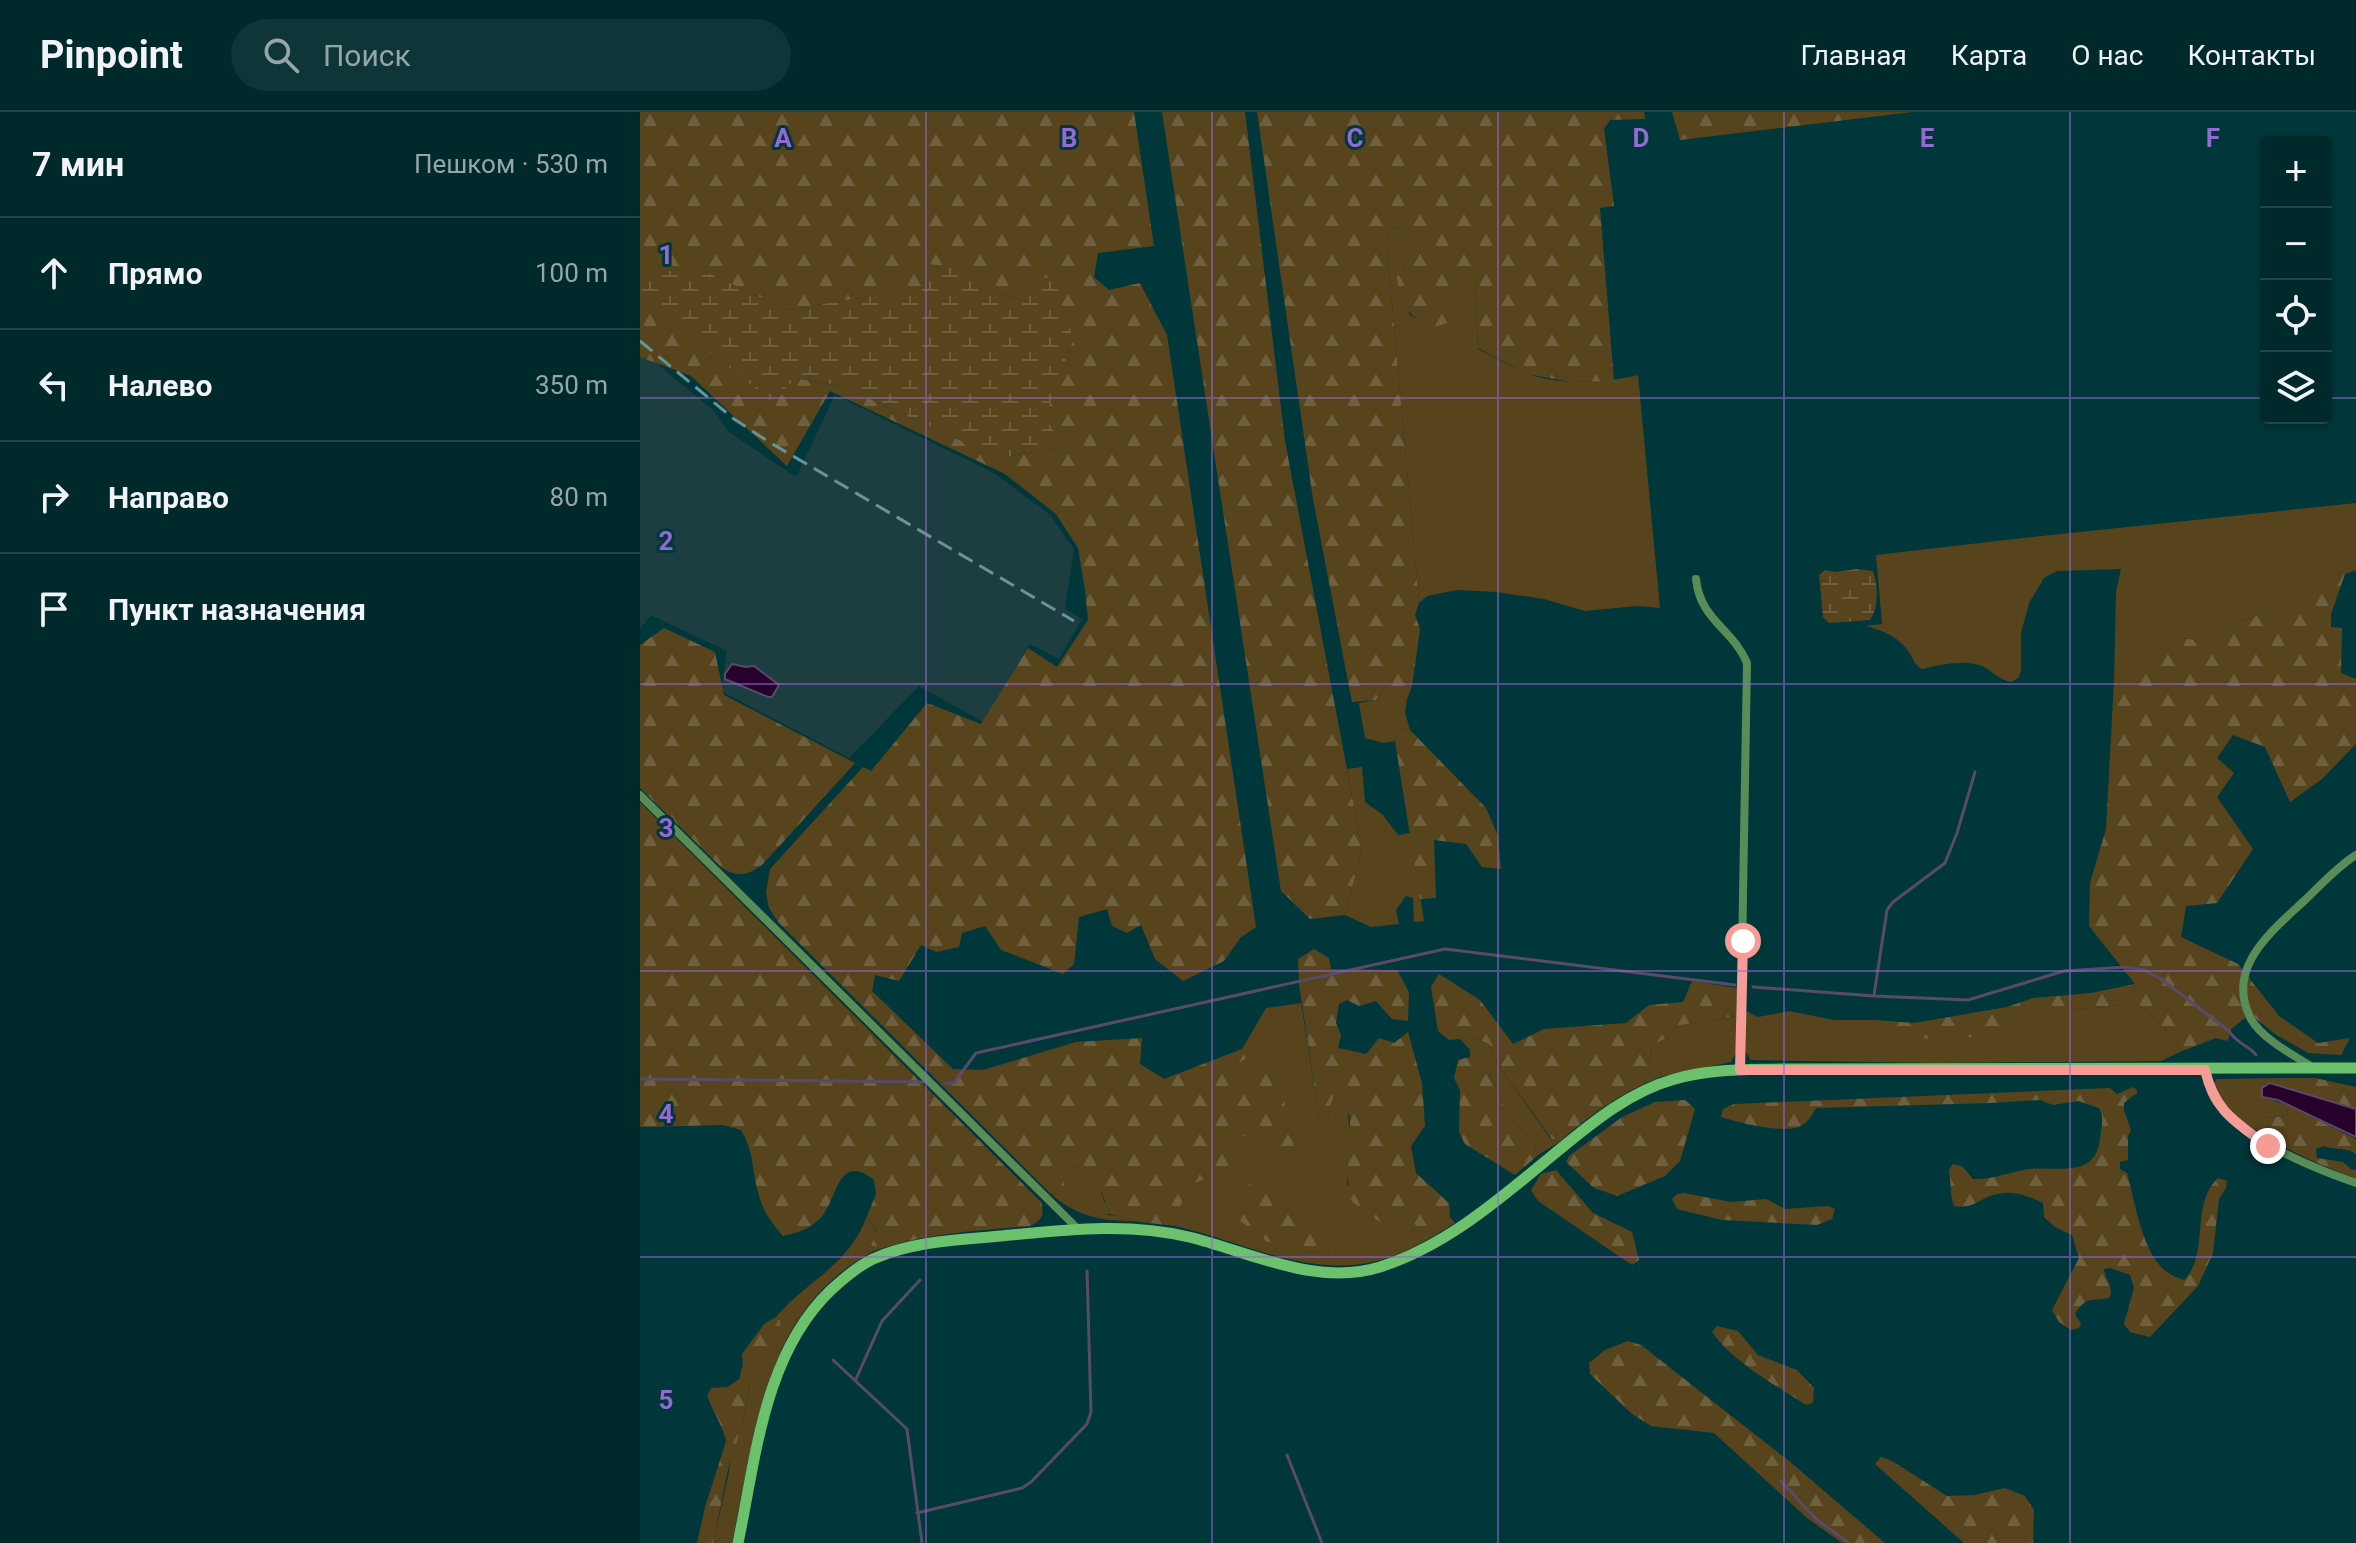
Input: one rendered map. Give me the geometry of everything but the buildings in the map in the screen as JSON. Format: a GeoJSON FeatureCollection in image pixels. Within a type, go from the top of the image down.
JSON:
{"type":"FeatureCollection","features":[{"type":"Feature","properties":{"kind":"main road"},"geometry":{"type":"LineString","coordinates":[[738,1543],[764,1418],[785,1356],[800,1327],[819,1302],[844,1278],[871,1260],[905,1248],[1077,1228],[1155,1230],[1280,1264],[1346,1273],[1375,1269],[1430,1246],[1499,1199],[1615,1107],[1644,1090],[1705,1072],[2356,1068]]}},
{"type":"Feature","properties":{"kind":"street"},"geometry":{"type":"LineString","coordinates":[[1696,579],[1704,608],[1747,663],[1740,1070]]}},
{"type":"Feature","properties":{"kind":"street"},"geometry":{"type":"LineString","coordinates":[[640,795],[1077,1228]]}},
{"type":"Feature","properties":{"kind":"street"},"geometry":{"type":"LineString","coordinates":[[2315,1069],[2280,1046],[2252,1021],[2243,990],[2245,972],[2264,939],[2278,924],[2338,867],[2356,855]]}},
{"type":"Feature","properties":{"kind":"street"},"geometry":{"type":"LineString","coordinates":[[2205,1070],[2209,1088],[2218,1105],[2231,1119],[2279,1151],[2356,1183]]}},
{"type":"Feature","properties":{"kind":"shaded area"},"geometry":{"type":"Polygon","coordinates":[[[640,350],[713,410],[729,432],[796,477],[835,395],[994,473],[1050,515],[1074,549],[1065,609],[1082,619],[1059,659],[1030,644],[983,722],[919,686],[849,758],[721,691],[727,651],[651,615],[640,629],[640,350]]]}},
{"type":"Feature","properties":{"kind":"shaded area"},"geometry":{"type":"Polygon","coordinates":[[[732,664],[754,666],[779,685],[772,697],[725,679],[732,664]]]}},
{"type":"Feature","properties":{"kind":"shaded area"},"geometry":{"type":"Polygon","coordinates":[[[2270,1083],[2356,1109],[2356,1137],[2278,1100],[2262,1097],[2262,1088],[2270,1083]]]}},
{"type":"Feature","properties":{"kind":"green space"},"geometry":{"type":"Polygon","coordinates":[[[640,112],[1134,112],[1154,246],[1098,253],[1094,277],[1109,290],[1140,283],[1167,335],[1256,927],[1241,937],[1224,961],[1183,981],[1155,959],[1141,925],[1127,933],[1112,926],[1107,909],[1079,917],[1074,964],[1063,974],[1001,950],[985,926],[962,933],[959,947],[936,952],[921,945],[899,981],[875,975],[872,991],[953,1069],[983,1070],[1076,1042],[1142,1038],[1140,1064],[1164,1079],[1242,1049],[1246,1058],[1232,1068],[1235,1078],[1278,1072],[1294,1148],[1285,1155],[1254,1142],[1250,1135],[1240,1137],[1236,1144],[1242,1152],[1240,1174],[1234,1186],[1217,1187],[1210,1177],[1192,1184],[1181,1205],[1183,1218],[1175,1226],[1132,1221],[1101,1210],[1105,1201],[1101,1190],[1084,1181],[1078,1168],[1072,1166],[1063,1178],[1065,1190],[1058,1194],[1050,1193],[779,923],[769,908],[766,893],[770,869],[863,767],[871,771],[927,703],[981,724],[1028,648],[1057,667],[1088,620],[1078,548],[1056,514],[1005,474],[830,391],[787,466],[691,376],[640,357],[640,298],[772,400],[795,378],[842,386],[999,458],[1063,447],[1044,417],[1073,340],[1021,299],[978,288],[925,264],[926,287],[787,310],[702,270],[640,274],[640,112]]]}},
{"type":"Feature","properties":{"kind":"green space"},"geometry":{"type":"Polygon","coordinates":[[[1162,112],[1245,112],[1285,441],[1362,849],[1345,915],[1310,919],[1281,891],[1162,112]]]}},
{"type":"Feature","properties":{"kind":"green space"},"geometry":{"type":"Polygon","coordinates":[[[1257,112],[1644,112],[1645,119],[1610,120],[1604,129],[1614,206],[1600,208],[1614,381],[1571,382],[1527,374],[1478,348],[1475,279],[1461,276],[1456,287],[1443,290],[1447,323],[1435,327],[1428,320],[1429,310],[1422,310],[1418,319],[1402,300],[1397,276],[1405,270],[1404,262],[1417,251],[1405,229],[1393,228],[1386,236],[1419,603],[1415,615],[1420,629],[1412,686],[1407,699],[1385,687],[1376,700],[1352,702],[1313,499],[1257,112]]]}},
{"type":"Feature","properties":{"kind":"green space"},"geometry":{"type":"Polygon","coordinates":[[[1672,112],[1912,112],[1680,140],[1672,112]]]}},
{"type":"Feature","properties":{"kind":"green space"},"geometry":{"type":"Polygon","coordinates":[[[1393,228],[1405,229],[1417,251],[1404,262],[1409,314],[1417,319],[1422,310],[1430,310],[1443,290],[1461,275],[1475,279],[1478,349],[1524,372],[1551,380],[1596,381],[1638,375],[1660,608],[1637,606],[1585,611],[1544,599],[1457,590],[1427,596],[1419,603],[1386,236],[1393,228]]]}},
{"type":"Feature","properties":{"kind":"green space"},"geometry":{"type":"Polygon","coordinates":[[[925,264],[965,267],[978,288],[1021,299],[1029,281],[1054,276],[1073,340],[1045,417],[1063,447],[999,458],[842,386],[796,378],[772,401],[640,298],[642,272],[702,270],[787,310],[925,287],[925,264]]]}},
{"type":"Feature","properties":{"kind":"green space"},"geometry":{"type":"Polygon","coordinates":[[[2356,503],[2356,561],[2306,597],[2281,609],[2242,620],[2202,642],[2176,636],[2147,667],[2126,668],[2114,681],[2116,592],[2121,569],[2057,571],[2044,578],[2029,603],[2021,633],[2021,671],[2018,678],[2011,682],[1975,664],[1952,663],[1922,669],[1896,639],[1866,626],[1882,624],[1876,555],[2356,503]]]}},
{"type":"Feature","properties":{"kind":"green space"},"geometry":{"type":"Polygon","coordinates":[[[2356,561],[2356,570],[2345,574],[2331,614],[2331,627],[2342,628],[2341,673],[2356,679],[2356,744],[2322,779],[2290,802],[2265,747],[2233,735],[2217,758],[2234,773],[2217,797],[2253,849],[2217,903],[2186,906],[2181,937],[2238,964],[2279,1016],[2318,1043],[2350,1038],[2341,1055],[2308,1053],[2275,1034],[2250,1014],[2231,1029],[2228,1041],[2216,1038],[2182,1051],[2145,1008],[2129,1002],[2068,1010],[2036,1007],[2017,1017],[2017,1025],[2008,1034],[1935,1040],[1877,1031],[1874,1026],[1877,1020],[1914,1023],[2007,1007],[2033,998],[2091,993],[2135,984],[2089,926],[2090,883],[2106,829],[2114,681],[2126,668],[2147,666],[2176,636],[2202,642],[2242,620],[2281,609],[2306,597],[2356,561]]]}},
{"type":"Feature","properties":{"kind":"green space"},"geometry":{"type":"Polygon","coordinates":[[[1825,570],[1873,571],[1877,596],[1873,615],[1870,620],[1829,623],[1823,617],[1819,575],[1825,570]]]}},
{"type":"Feature","properties":{"kind":"green space"},"geometry":{"type":"Polygon","coordinates":[[[664,628],[715,652],[724,695],[855,763],[763,864],[748,873],[738,874],[722,868],[640,788],[640,645],[664,628]]]}},
{"type":"Feature","properties":{"kind":"green space"},"geometry":{"type":"Polygon","coordinates":[[[1385,687],[1407,699],[1405,713],[1410,730],[1399,729],[1395,741],[1384,743],[1365,738],[1359,703],[1376,700],[1385,687]]]}},
{"type":"Feature","properties":{"kind":"green space"},"geometry":{"type":"Polygon","coordinates":[[[1399,729],[1410,730],[1486,808],[1498,836],[1501,869],[1482,867],[1466,844],[1434,840],[1436,898],[1420,899],[1395,741],[1399,729]]]}},
{"type":"Feature","properties":{"kind":"green space"},"geometry":{"type":"Polygon","coordinates":[[[1362,767],[1365,802],[1383,815],[1398,835],[1410,833],[1424,921],[1414,922],[1413,898],[1406,896],[1396,910],[1399,924],[1371,927],[1345,915],[1362,849],[1347,769],[1362,767]]]}},
{"type":"Feature","properties":{"kind":"green space"},"geometry":{"type":"Polygon","coordinates":[[[640,802],[1041,1202],[1043,1210],[1037,1222],[1030,1226],[932,1236],[874,1251],[871,1245],[877,1232],[867,1216],[876,1194],[874,1180],[853,1171],[841,1180],[819,1220],[805,1229],[783,1236],[762,1204],[751,1154],[741,1130],[723,1125],[640,1127],[640,802]]]}},
{"type":"Feature","properties":{"kind":"green space"},"geometry":{"type":"Polygon","coordinates":[[[1314,949],[1329,958],[1331,969],[1397,970],[1409,992],[1408,1021],[1392,1019],[1376,1001],[1359,1006],[1347,1000],[1339,1004],[1336,1023],[1341,1035],[1338,1048],[1366,1054],[1379,1038],[1394,1043],[1408,1032],[1422,1083],[1425,1126],[1411,1146],[1416,1173],[1449,1203],[1450,1217],[1428,1232],[1412,1223],[1393,1231],[1351,1200],[1348,1174],[1350,1116],[1344,1109],[1343,1095],[1334,1095],[1328,1113],[1332,1135],[1322,1135],[1299,985],[1298,959],[1314,949]]]}},
{"type":"Feature","properties":{"kind":"green space"},"geometry":{"type":"Polygon","coordinates":[[[1439,974],[1480,1000],[1513,1044],[1544,1029],[1626,1023],[1649,1005],[1683,1002],[1692,981],[1737,988],[1736,1016],[1675,1026],[1672,1036],[1652,1045],[1649,1063],[1659,1062],[1662,1070],[1660,1077],[1607,1105],[1559,1142],[1551,1138],[1495,1060],[1489,1044],[1467,1035],[1449,1040],[1438,1031],[1431,987],[1439,974]]]}},
{"type":"Feature","properties":{"kind":"green space"},"geometry":{"type":"Polygon","coordinates":[[[2129,1002],[2145,1008],[2182,1051],[2161,1061],[1934,1063],[1751,1060],[1745,1051],[1746,1011],[1758,1017],[1789,1011],[1834,1020],[1877,1020],[1874,1026],[2017,1017],[2036,1006],[2068,1010],[2129,1002]]]}},
{"type":"Feature","properties":{"kind":"green space"},"geometry":{"type":"Polygon","coordinates":[[[1301,1003],[1322,1134],[1331,1134],[1328,1113],[1334,1095],[1343,1095],[1346,1106],[1350,1139],[1347,1185],[1428,1232],[1450,1217],[1455,1223],[1394,1256],[1347,1265],[1297,1261],[1175,1226],[1183,1218],[1181,1205],[1192,1184],[1210,1177],[1234,1186],[1241,1160],[1236,1144],[1240,1137],[1250,1134],[1232,1068],[1245,1058],[1242,1049],[1266,1008],[1301,1003]],[[1290,1200],[1258,1204],[1252,1211],[1241,1214],[1302,1253],[1325,1251],[1333,1256],[1336,1242],[1333,1234],[1303,1218],[1290,1200]]]}},
{"type":"Feature","properties":{"kind":"green space"},"geometry":{"type":"Polygon","coordinates":[[[1736,1016],[1736,1052],[1731,1062],[1660,1077],[1662,1070],[1649,1064],[1652,1045],[1672,1036],[1675,1026],[1736,1016]]]}},
{"type":"Feature","properties":{"kind":"green space"},"geometry":{"type":"Polygon","coordinates":[[[1467,1035],[1489,1044],[1495,1060],[1550,1138],[1559,1142],[1537,1156],[1535,1145],[1505,1111],[1493,1079],[1470,1057],[1470,1050],[1460,1039],[1467,1035]]]}},
{"type":"Feature","properties":{"kind":"green space"},"geometry":{"type":"Polygon","coordinates":[[[1470,1057],[1493,1079],[1505,1111],[1535,1145],[1537,1156],[1515,1175],[1465,1144],[1459,1132],[1460,1090],[1454,1078],[1458,1060],[1470,1057]]]}},
{"type":"Feature","properties":{"kind":"green space"},"geometry":{"type":"Polygon","coordinates":[[[2287,1078],[2287,1088],[2279,1087],[2262,1097],[2290,1106],[2286,1116],[2260,1118],[2256,1130],[2231,1112],[2213,1087],[2216,1079],[2287,1078]]]}},
{"type":"Feature","properties":{"kind":"green space"},"geometry":{"type":"Polygon","coordinates":[[[2287,1078],[2315,1078],[2356,1087],[2356,1109],[2287,1088],[2287,1078]]]}},
{"type":"Feature","properties":{"kind":"green space"},"geometry":{"type":"Polygon","coordinates":[[[2133,1087],[2137,1093],[2124,1103],[2131,1130],[2128,1160],[2120,1162],[2120,1169],[2127,1173],[2151,1253],[2169,1273],[2184,1280],[2192,1269],[2205,1201],[2218,1178],[2227,1181],[2219,1199],[2213,1253],[2198,1286],[2150,1337],[2130,1332],[2124,1324],[2134,1288],[2130,1275],[2110,1268],[2104,1269],[2111,1290],[2109,1298],[2082,1304],[2075,1314],[2081,1324],[2079,1328],[2071,1330],[2059,1322],[2052,1310],[2079,1258],[2072,1235],[2055,1227],[2044,1217],[2043,1203],[2009,1193],[1961,1207],[1954,1206],[1953,1202],[1949,1170],[1953,1164],[1963,1167],[1973,1179],[1980,1179],[2029,1169],[2074,1168],[2091,1160],[2100,1139],[2102,1116],[2099,1108],[2078,1101],[2053,1105],[2040,1100],[1816,1108],[1809,1119],[1792,1129],[1721,1117],[1723,1109],[1734,1104],[2110,1088],[2117,1094],[2133,1087]]]}},
{"type":"Feature","properties":{"kind":"green space"},"geometry":{"type":"Polygon","coordinates":[[[1685,1100],[1695,1109],[1680,1161],[1665,1176],[1617,1196],[1594,1188],[1566,1162],[1569,1156],[1622,1117],[1655,1102],[1685,1100]]]}},
{"type":"Feature","properties":{"kind":"green space"},"geometry":{"type":"Polygon","coordinates":[[[2290,1106],[2356,1139],[2356,1154],[2324,1146],[2316,1149],[2317,1158],[2343,1162],[2356,1170],[2356,1179],[2292,1151],[2256,1130],[2259,1118],[2286,1116],[2290,1106]]]}},
{"type":"Feature","properties":{"kind":"green space"},"geometry":{"type":"Polygon","coordinates":[[[1071,1166],[1078,1168],[1084,1181],[1101,1190],[1108,1215],[1126,1217],[1132,1221],[1088,1215],[1068,1207],[1050,1193],[1058,1194],[1071,1166]]]}},
{"type":"Feature","properties":{"kind":"green space"},"geometry":{"type":"Polygon","coordinates":[[[1259,1167],[1279,1186],[1290,1188],[1294,1205],[1304,1217],[1333,1234],[1336,1242],[1347,1250],[1344,1258],[1324,1251],[1302,1253],[1266,1241],[1239,1220],[1241,1214],[1252,1211],[1258,1204],[1248,1190],[1251,1171],[1259,1167]]]}},
{"type":"Feature","properties":{"kind":"green space"},"geometry":{"type":"Polygon","coordinates":[[[1556,1170],[1593,1213],[1632,1232],[1639,1260],[1632,1265],[1538,1201],[1531,1190],[1541,1174],[1556,1170]]]}},
{"type":"Feature","properties":{"kind":"green space"},"geometry":{"type":"Polygon","coordinates":[[[1684,1193],[1731,1202],[1766,1199],[1785,1209],[1828,1206],[1835,1209],[1832,1219],[1817,1225],[1722,1220],[1677,1209],[1672,1199],[1684,1193]]]}},
{"type":"Feature","properties":{"kind":"green space"},"geometry":{"type":"Polygon","coordinates":[[[867,1216],[877,1233],[871,1245],[874,1251],[837,1276],[808,1306],[786,1340],[758,1418],[732,1543],[713,1543],[729,1472],[730,1460],[721,1457],[726,1441],[736,1443],[750,1383],[739,1379],[743,1364],[750,1366],[780,1320],[776,1317],[849,1248],[867,1216]]]}},
{"type":"Feature","properties":{"kind":"green space"},"geometry":{"type":"Polygon","coordinates":[[[776,1317],[780,1325],[759,1359],[750,1366],[743,1364],[742,1354],[764,1324],[776,1317]]]}},
{"type":"Feature","properties":{"kind":"green space"},"geometry":{"type":"Polygon","coordinates":[[[1717,1326],[1738,1331],[1758,1355],[1797,1370],[1814,1388],[1813,1403],[1806,1405],[1743,1363],[1712,1332],[1717,1326]]]}},
{"type":"Feature","properties":{"kind":"green space"},"geometry":{"type":"Polygon","coordinates":[[[1628,1341],[1641,1345],[1789,1461],[1885,1543],[1842,1543],[1807,1518],[1714,1433],[1651,1426],[1632,1414],[1590,1374],[1589,1363],[1605,1350],[1628,1341]]]}},
{"type":"Feature","properties":{"kind":"green space"},"geometry":{"type":"Polygon","coordinates":[[[739,1379],[750,1382],[736,1444],[726,1441],[707,1396],[711,1388],[728,1387],[739,1379]]]}},
{"type":"Feature","properties":{"kind":"green space"},"geometry":{"type":"Polygon","coordinates":[[[721,1457],[730,1460],[713,1543],[697,1543],[705,1507],[721,1457]]]}},
{"type":"Feature","properties":{"kind":"green space"},"geometry":{"type":"Polygon","coordinates":[[[1881,1457],[1947,1496],[1974,1495],[2005,1488],[2025,1496],[2034,1510],[2033,1543],[1964,1543],[1875,1464],[1881,1457]]]}},
{"type":"Feature","properties":{"kind":"waterway"},"geometry":{"type":"LineString","coordinates":[[1874,995],[1887,910],[1893,902],[1945,863],[1975,772]]}},
{"type":"Feature","properties":{"kind":"waterway"},"geometry":{"type":"LineString","coordinates":[[945,1083],[954,1083],[976,1053],[1445,949],[1735,985]]}},
{"type":"Feature","properties":{"kind":"waterway"},"geometry":{"type":"LineString","coordinates":[[1753,987],[1968,1000],[2064,971],[2126,967],[2144,970],[2161,979],[2256,1055]]}},
{"type":"Feature","properties":{"kind":"waterway"},"geometry":{"type":"LineString","coordinates":[[640,1079],[925,1082]]}},
{"type":"Feature","properties":{"kind":"waterway"},"geometry":{"type":"LineString","coordinates":[[917,1513],[1022,1488],[1087,1424],[1091,1412],[1087,1271]]}},
{"type":"Feature","properties":{"kind":"waterway"},"geometry":{"type":"LineString","coordinates":[[856,1379],[882,1321],[920,1280]]}},
{"type":"Feature","properties":{"kind":"waterway"},"geometry":{"type":"LineString","coordinates":[[833,1360],[907,1429],[922,1543]]}},
{"type":"Feature","properties":{"kind":"waterway"},"geometry":{"type":"LineString","coordinates":[[1287,1455],[1322,1543]]}},
{"type":"Feature","properties":{"kind":"waterway"},"geometry":{"type":"LineString","coordinates":[[1781,1481],[1816,1519],[1849,1543]]}},
{"type":"Feature","properties":{"kind":"railway"},"geometry":{"type":"LineString","coordinates":[[640,341],[734,419],[769,442],[1074,621]]}},
{"type":"Feature","properties":{"kind":"route"},"geometry":{"type":"LineString","coordinates":[[1743,941],[1740,1070],[2205,1070],[2209,1088],[2218,1105],[2231,1119],[2268,1146]]}}]}
